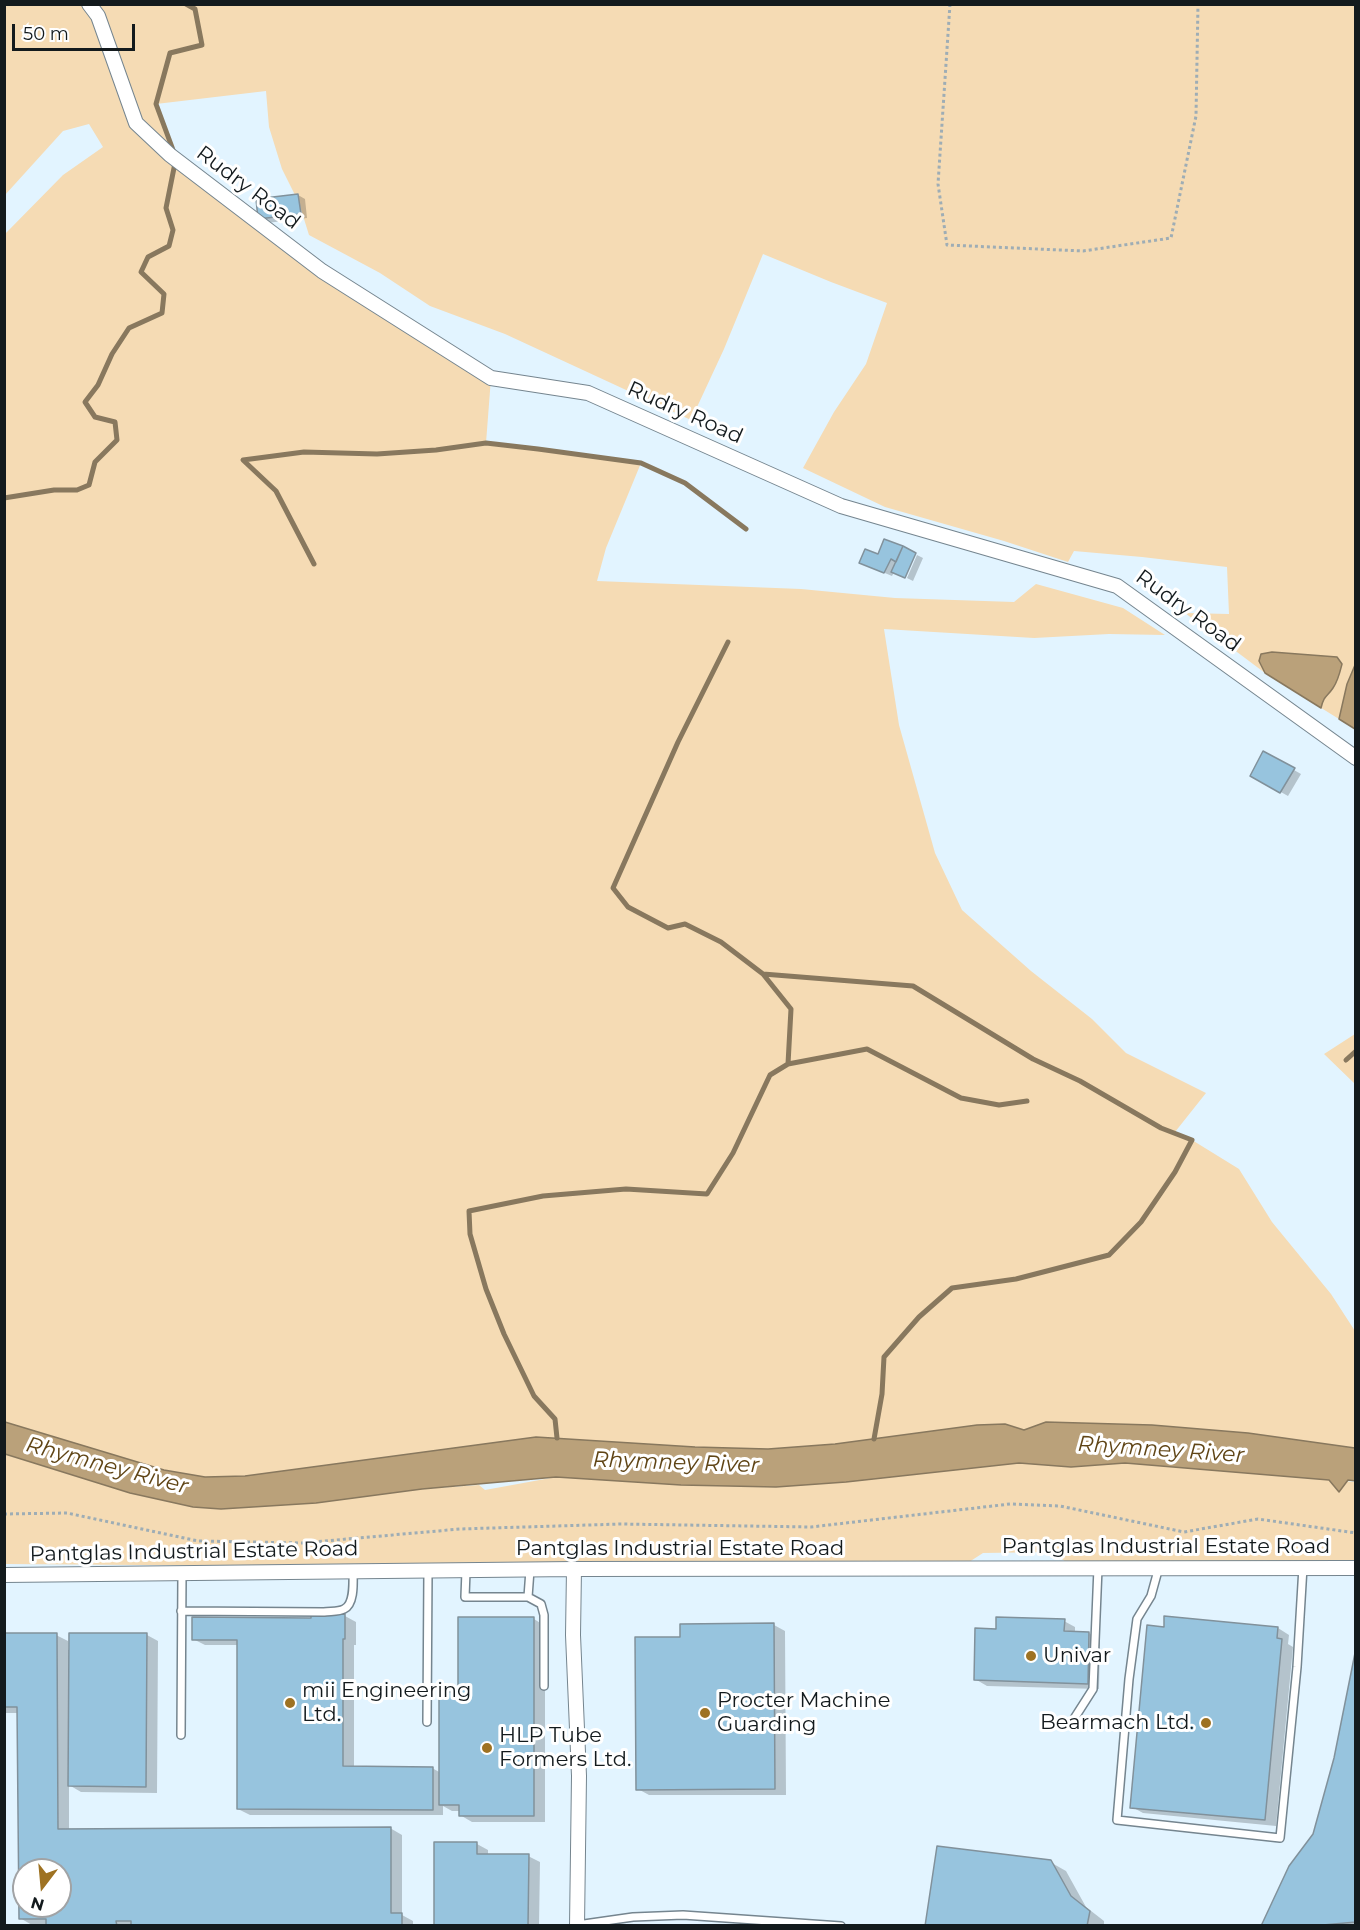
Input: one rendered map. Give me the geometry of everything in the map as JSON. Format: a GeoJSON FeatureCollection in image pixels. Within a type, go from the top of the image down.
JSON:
{"type":"FeatureCollection","features":[{"type":"Feature","properties":{"kind":"street","name":"Rudry Road"},"geometry":{"type":"LineString","coordinates":[[89,4],[98,16],[136,123],[170,155],[322,271],[490,378],[588,393],[841,506],[1117,586],[1356,758]]}},
{"type":"Feature","properties":{"kind":"street","name":"Pantglas Industrial Estate Road"},"geometry":{"type":"LineString","coordinates":[[4,1575],[574,1569],[1356,1568]]}},
{"type":"Feature","properties":{"kind":"street"},"geometry":{"type":"LineString","coordinates":[[574,1569],[573,1635],[579,1776],[577,1925]]}},
{"type":"Feature","properties":{"kind":"lane"},"geometry":{"type":"LineString","coordinates":[[1159,1567],[1151,1596],[1137,1619],[1129,1678],[1118,1820],[1280,1838],[1297,1667],[1303,1567]]}},
{"type":"Feature","properties":{"kind":"lane"},"geometry":{"type":"LineString","coordinates":[[1070,1725],[1093,1689],[1098,1568]]}},
{"type":"Feature","properties":{"kind":"lane"},"geometry":{"type":"LineString","coordinates":[[528,1597],[530,1570]]}},
{"type":"Feature","properties":{"kind":"lane"},"geometry":{"type":"LineString","coordinates":[[181,1611],[324,1612],[344,1610],[349,1605],[352,1594],[353,1571]]}},
{"type":"Feature","properties":{"kind":"lane"},"geometry":{"type":"LineString","coordinates":[[427,1722],[428,1571]]}},
{"type":"Feature","properties":{"kind":"lane"},"geometry":{"type":"LineString","coordinates":[[465,1571],[465,1597],[528,1597],[544,1608],[544,1686]]}},
{"type":"Feature","properties":{"kind":"lane"},"geometry":{"type":"LineString","coordinates":[[181,1735],[182,1574]]}},
{"type":"Feature","properties":{"kind":"lane"},"geometry":{"type":"LineString","coordinates":[[577,1925],[633,1917],[683,1915],[841,1926]]}},
{"type":"Feature","properties":{"kind":"path"},"geometry":{"type":"LineString","coordinates":[[950,4],[938,184],[947,245],[1083,251],[1171,238],[1196,116],[1198,4]]}},
{"type":"Feature","properties":{"kind":"path"},"geometry":{"type":"LineString","coordinates":[[4,1514],[67,1513],[198,1541],[302,1543],[460,1528],[621,1524],[811,1527],[1010,1504],[1060,1506],[1184,1532],[1258,1519],[1356,1533]]}},
{"type":"Feature","properties":{"kind":"shaded area"},"geometry":{"type":"Polygon","coordinates":[[[5,5],[1355,5],[1355,729],[1265,673],[1185,613],[1229,614],[1227,567],[1074,551],[1068,562],[885,507],[803,468],[834,412],[866,364],[887,303],[763,254],[724,349],[691,420],[505,334],[430,306],[380,273],[309,235],[299,203],[282,169],[269,127],[266,91],[156,104],[176,158],[331,277],[491,378],[486,443],[641,463],[606,548],[597,581],[801,589],[895,598],[1014,602],[1036,584],[1123,608],[1165,635],[1109,634],[1034,638],[884,629],[899,725],[935,853],[962,910],[1031,971],[1092,1019],[1126,1053],[1206,1093],[1175,1132],[1239,1169],[1272,1222],[1331,1294],[1355,1331],[1355,1448],[1248,1433],[1152,1425],[1046,1422],[1024,1430],[1005,1424],[835,1444],[768,1449],[536,1437],[245,1476],[205,1477],[164,1470],[5,1422],[5,234],[63,175],[103,147],[89,124],[63,131],[5,195],[5,5]]]}},
{"type":"Feature","properties":{"kind":"shaded area"},"geometry":{"type":"Polygon","coordinates":[[[1355,1034],[1355,1084],[1324,1054],[1355,1034]]]}},
{"type":"Feature","properties":{"kind":"shaded area"},"geometry":{"type":"Polygon","coordinates":[[[4,1454],[130,1493],[316,1503],[422,1489],[479,1485],[485,1490],[556,1477],[612,1480],[958,1469],[1019,1463],[1071,1467],[1125,1463],[1355,1482],[1355,1564],[1066,1562],[1052,1552],[983,1553],[966,1564],[277,1566],[5,1564],[4,1454]]]}},
{"type":"Feature","properties":{"kind":"water"},"geometry":{"type":"Polygon","coordinates":[[[1272,652],[1337,657],[1342,664],[1339,676],[1321,708],[1265,673],[1259,661],[1261,654],[1272,652]]]}},
{"type":"Feature","properties":{"kind":"water"},"geometry":{"type":"Polygon","coordinates":[[[1355,665],[1355,729],[1339,719],[1347,684],[1355,665]]]}},
{"type":"Feature","properties":{"kind":"water","name":"Rhymney River"},"geometry":{"type":"Polygon","coordinates":[[[5,1422],[164,1470],[205,1477],[245,1476],[536,1437],[768,1449],[835,1444],[977,1425],[1005,1424],[1024,1430],[1046,1422],[1152,1425],[1248,1433],[1355,1448],[1356,1481],[1348,1480],[1339,1492],[1329,1480],[1125,1463],[1071,1467],[1019,1463],[846,1482],[776,1487],[681,1485],[556,1477],[422,1489],[316,1503],[221,1509],[193,1507],[130,1493],[5,1454],[5,1422]]]}},
{"type":"Feature","properties":{"kind":"building"},"geometry":{"type":"Polygon","coordinates":[[[298,194],[301,214],[258,219],[256,199],[298,194]]]}},
{"type":"Feature","properties":{"kind":"building"},"geometry":{"type":"Polygon","coordinates":[[[884,539],[903,546],[896,562],[891,559],[884,573],[859,563],[865,549],[878,554],[884,539]]]}},
{"type":"Feature","properties":{"kind":"building"},"geometry":{"type":"Polygon","coordinates":[[[903,546],[916,553],[905,578],[891,572],[903,546]]]}},
{"type":"Feature","properties":{"kind":"building"},"geometry":{"type":"Polygon","coordinates":[[[1263,751],[1295,768],[1280,793],[1250,776],[1263,751]]]}},
{"type":"Feature","properties":{"kind":"building","name":"mii Engineering Ltd."},"geometry":{"type":"Polygon","coordinates":[[[345,1614],[343,1766],[433,1767],[433,1810],[237,1809],[237,1640],[192,1640],[192,1617],[311,1618],[311,1615],[345,1614]]]}},
{"type":"Feature","properties":{"kind":"building","name":"Bearmach Ltd."},"geometry":{"type":"Polygon","coordinates":[[[1164,1616],[1278,1627],[1277,1638],[1282,1639],[1265,1820],[1130,1808],[1147,1625],[1164,1627],[1164,1616]]]}},
{"type":"Feature","properties":{"kind":"building","name":"HLP Tube Formers Ltd."},"geometry":{"type":"Polygon","coordinates":[[[458,1617],[534,1617],[534,1816],[459,1816],[459,1805],[439,1805],[439,1692],[458,1692],[458,1617]]]}},
{"type":"Feature","properties":{"kind":"building","name":"Univar"},"geometry":{"type":"Polygon","coordinates":[[[996,1617],[1065,1619],[1064,1631],[1089,1632],[1088,1684],[974,1680],[975,1628],[996,1629],[996,1617]]]}},
{"type":"Feature","properties":{"kind":"building","name":"Procter Machine Guarding"},"geometry":{"type":"Polygon","coordinates":[[[774,1623],[775,1789],[636,1790],[635,1637],[680,1637],[680,1624],[774,1623]]]}},
{"type":"Feature","properties":{"kind":"building"},"geometry":{"type":"Polygon","coordinates":[[[4,1633],[57,1633],[58,1829],[391,1827],[391,1913],[402,1913],[402,1926],[131,1926],[131,1921],[116,1921],[117,1926],[46,1926],[46,1919],[19,1919],[72,1918],[72,1858],[18,1858],[17,1707],[4,1707],[4,1633]]]}},
{"type":"Feature","properties":{"kind":"building"},"geometry":{"type":"Polygon","coordinates":[[[69,1633],[147,1633],[146,1787],[68,1786],[69,1633]]]}},
{"type":"Feature","properties":{"kind":"building"},"geometry":{"type":"Polygon","coordinates":[[[1356,1648],[1356,1922],[1312,1926],[1261,1926],[1289,1866],[1313,1834],[1334,1758],[1356,1648]]]}},
{"type":"Feature","properties":{"kind":"building"},"geometry":{"type":"Polygon","coordinates":[[[434,1842],[477,1842],[477,1854],[529,1854],[528,1926],[434,1926],[434,1842]]]}},
{"type":"Feature","properties":{"kind":"building"},"geometry":{"type":"Polygon","coordinates":[[[937,1846],[1051,1860],[1071,1896],[1090,1911],[1087,1926],[925,1926],[937,1846]]]}},
{"type":"Feature","properties":{"kind":"waterway"},"geometry":{"type":"LineString","coordinates":[[4,498],[54,490],[77,490],[89,485],[95,462],[117,440],[115,422],[95,417],[85,402],[98,385],[112,354],[129,328],[162,313],[164,294],[141,272],[148,257],[169,246],[173,230],[166,208],[176,158],[156,104],[170,53],[202,45],[195,9],[186,4]]}},
{"type":"Feature","properties":{"kind":"waterway"},"geometry":{"type":"LineString","coordinates":[[314,564],[276,491],[243,460],[304,452],[377,454],[436,450],[486,443],[641,463],[685,483],[746,529]]}},
{"type":"Feature","properties":{"kind":"waterway"},"geometry":{"type":"LineString","coordinates":[[728,642],[678,742],[613,888],[628,907],[668,928],[685,924],[721,942],[763,974]]}},
{"type":"Feature","properties":{"kind":"waterway"},"geometry":{"type":"LineString","coordinates":[[557,1438],[555,1419],[534,1396],[504,1334],[486,1289],[470,1234],[469,1211],[543,1196],[626,1189],[707,1194],[733,1153],[770,1075],[788,1064],[791,1009],[763,974],[913,986],[1033,1059],[1080,1081],[1161,1128],[1192,1140],[1175,1172],[1141,1222],[1109,1255],[1016,1279],[952,1288],[919,1317],[884,1357],[882,1394],[874,1439]]}},
{"type":"Feature","properties":{"kind":"waterway"},"geometry":{"type":"LineString","coordinates":[[788,1064],[867,1049],[961,1098],[999,1105],[1027,1101]]}},
{"type":"Feature","properties":{"kind":"waterway"},"geometry":{"type":"LineString","coordinates":[[1346,1060],[1356,1051]]}},
{"type":"Feature","properties":{"kind":"place","name":"Univar"},"geometry":{"type":"Point","coordinates":[1031,1656]}},
{"type":"Feature","properties":{"kind":"place","name":"mii Engineering Ltd."},"geometry":{"type":"Point","coordinates":[290,1703]}},
{"type":"Feature","properties":{"kind":"place","name":"Procter Machine Guarding"},"geometry":{"type":"Point","coordinates":[705,1713]}},
{"type":"Feature","properties":{"kind":"place","name":"Bearmach Ltd."},"geometry":{"type":"Point","coordinates":[1206,1723]}},
{"type":"Feature","properties":{"kind":"place","name":"HLP Tube Formers Ltd."},"geometry":{"type":"Point","coordinates":[487,1748]}}]}
